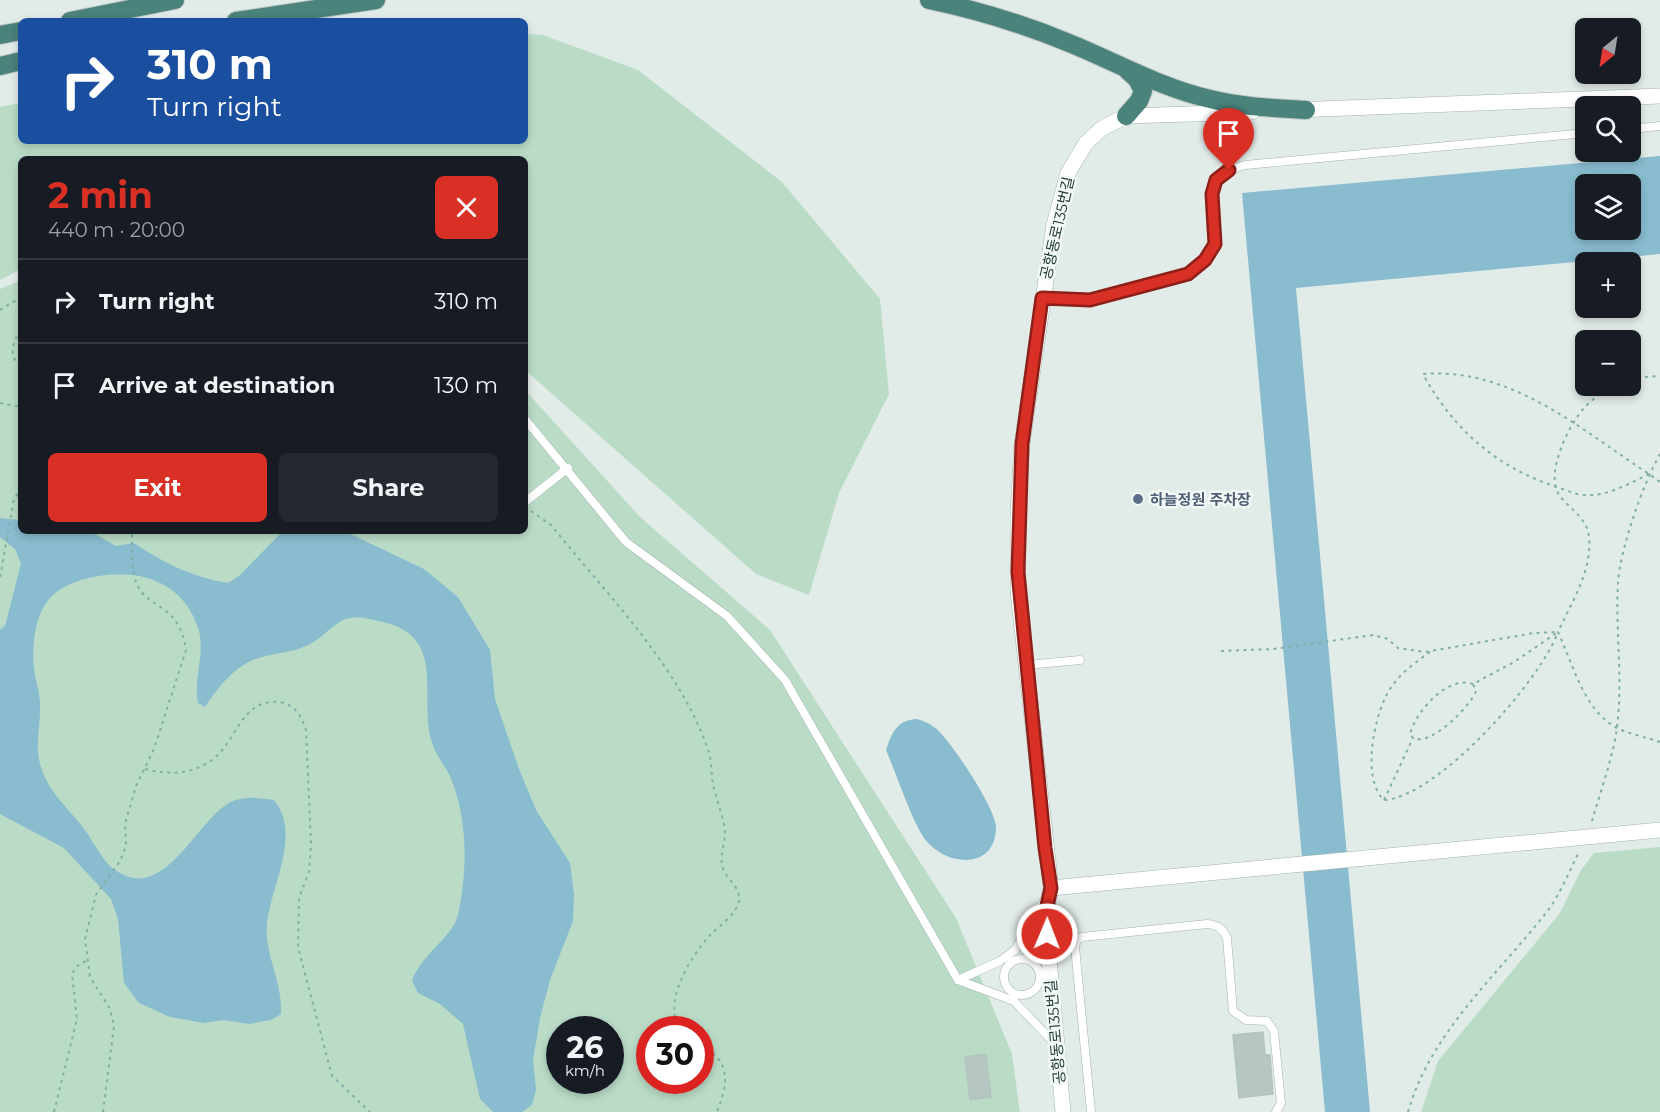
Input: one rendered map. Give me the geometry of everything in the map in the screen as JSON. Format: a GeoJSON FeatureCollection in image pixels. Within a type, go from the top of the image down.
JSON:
{"type":"FeatureCollection","features":[{"type":"Feature","properties":{"kind":"highway"},"geometry":{"type":"LineString","coordinates":[[85,18],[175,0]]}},
{"type":"Feature","properties":{"kind":"highway"},"geometry":{"type":"LineString","coordinates":[[256,18],[376,0]]}},
{"type":"Feature","properties":{"kind":"highway"},"geometry":{"type":"LineString","coordinates":[[929,0],[1003,18],[1208,99],[1249,106],[1306,110]]}},
{"type":"Feature","properties":{"kind":"highway"},"geometry":{"type":"LineString","coordinates":[[0,35],[18,32]]}},
{"type":"Feature","properties":{"kind":"highway"},"geometry":{"type":"LineString","coordinates":[[0,66],[18,63]]}},
{"type":"Feature","properties":{"kind":"highway"},"geometry":{"type":"LineString","coordinates":[[1122,66],[1137,79],[1143,91],[1139,101],[1126,116]]}},
{"type":"Feature","properties":{"kind":"street","name":"공항동로135번길"},"geometry":{"type":"LineString","coordinates":[[1063,1112],[1057,1046],[1045,974],[1045,915],[1051,888],[1018,592],[1018,513],[1022,444],[1042,298],[1054,225],[1068,173],[1086,143],[1101,129],[1126,116],[1660,96]]}},
{"type":"Feature","properties":{"kind":"street"},"geometry":{"type":"LineString","coordinates":[[1051,888],[1660,830]]}},
{"type":"Feature","properties":{"kind":"lane"},"geometry":{"type":"LineString","coordinates":[[1641,128],[1660,126]]}},
{"type":"Feature","properties":{"kind":"lane"},"geometry":{"type":"LineString","coordinates":[[1042,298],[1090,300],[1188,274],[1205,260],[1215,244],[1212,194],[1216,180],[1229,170],[1245,165],[1575,134]]}},
{"type":"Feature","properties":{"kind":"lane"},"geometry":{"type":"LineString","coordinates":[[528,422],[568,468],[626,542],[728,616],[785,680],[957,980],[1016,998],[1035,991],[1045,974],[1030,961],[1010,958],[957,980]]}},
{"type":"Feature","properties":{"kind":"lane"},"geometry":{"type":"LineString","coordinates":[[528,500],[568,468]]}},
{"type":"Feature","properties":{"kind":"lane"},"geometry":{"type":"LineString","coordinates":[[1026,665],[1080,660]]}},
{"type":"Feature","properties":{"kind":"lane"},"geometry":{"type":"LineString","coordinates":[[1051,888],[1010,958],[1004,977],[1008,988],[1057,1046]]}},
{"type":"Feature","properties":{"kind":"lane"},"geometry":{"type":"LineString","coordinates":[[1091,1112],[1075,947],[1077,940],[1082,936],[1207,924],[1216,925],[1222,929],[1227,938],[1233,1011],[1246,1020],[1267,1022],[1274,1031],[1281,1102],[1276,1112]]}},
{"type":"Feature","properties":{"kind":"path"},"geometry":{"type":"LineString","coordinates":[[0,310],[18,299]]}},
{"type":"Feature","properties":{"kind":"path"},"geometry":{"type":"LineString","coordinates":[[18,336],[12,349],[14,361],[18,364]]}},
{"type":"Feature","properties":{"kind":"path"},"geometry":{"type":"LineString","coordinates":[[1649,474],[1611,492],[1584,495],[1539,481],[1498,461],[1474,441],[1452,420],[1423,374],[1448,372],[1484,380],[1526,394],[1574,423],[1649,474],[1660,482]]}},
{"type":"Feature","properties":{"kind":"path"},"geometry":{"type":"LineString","coordinates":[[1641,377],[1660,376]]}},
{"type":"Feature","properties":{"kind":"path"},"geometry":{"type":"LineString","coordinates":[[1384,800],[1391,800],[1432,781],[1450,766],[1488,729],[1530,680],[1554,645],[1581,586],[1588,564],[1589,534],[1576,510],[1560,496],[1555,486],[1562,446],[1584,408],[1600,396]]}},
{"type":"Feature","properties":{"kind":"path"},"geometry":{"type":"LineString","coordinates":[[0,404],[18,407]]}},
{"type":"Feature","properties":{"kind":"path"},"geometry":{"type":"LineString","coordinates":[[1408,1112],[1414,1090],[1437,1044],[1550,907],[1587,837],[1616,727],[1619,655],[1618,582],[1630,531],[1649,474],[1660,454]]}},
{"type":"Feature","properties":{"kind":"path"},"geometry":{"type":"LineString","coordinates":[[0,577],[7,548],[12,508],[18,493]]}},
{"type":"Feature","properties":{"kind":"path"},"geometry":{"type":"LineString","coordinates":[[528,509],[551,525],[668,672],[696,722],[710,755],[712,782],[725,832],[721,864],[738,890],[739,901],[735,911],[693,957],[674,1002],[675,1016]]}},
{"type":"Feature","properties":{"kind":"path"},"geometry":{"type":"LineString","coordinates":[[103,1112],[114,1026],[110,1010],[90,977],[86,961],[85,939],[96,895],[120,861],[126,846],[125,824],[136,786],[154,749],[186,650],[184,634],[176,620],[141,592],[135,581],[132,534]]}},
{"type":"Feature","properties":{"kind":"path"},"geometry":{"type":"LineString","coordinates":[[1558,632],[1590,702],[1616,727],[1660,742]]}},
{"type":"Feature","properties":{"kind":"path"},"geometry":{"type":"LineString","coordinates":[[1221,651],[1274,649],[1373,635],[1388,639],[1398,648],[1430,652],[1523,634],[1558,632]]}},
{"type":"Feature","properties":{"kind":"path"},"geometry":{"type":"LineString","coordinates":[[1473,684],[1476,691],[1466,709],[1430,737],[1420,741],[1413,738],[1410,734],[1412,726],[1431,701],[1452,685],[1464,681],[1473,684],[1514,662],[1558,632]]}},
{"type":"Feature","properties":{"kind":"path"},"geometry":{"type":"LineString","coordinates":[[1384,800],[1376,786],[1371,762],[1375,729],[1391,688],[1404,672],[1430,652]]}},
{"type":"Feature","properties":{"kind":"path"},"geometry":{"type":"LineString","coordinates":[[145,769],[166,774],[189,772],[212,759],[223,749],[245,715],[258,706],[271,702],[284,703],[302,717],[306,730],[311,826],[309,872],[299,898],[298,947],[332,1076],[362,1101],[370,1112]]}},
{"type":"Feature","properties":{"kind":"path"},"geometry":{"type":"LineString","coordinates":[[1384,800],[1413,738]]}},
{"type":"Feature","properties":{"kind":"path"},"geometry":{"type":"LineString","coordinates":[[54,1112],[77,1019],[72,974],[77,966],[86,961]]}},
{"type":"Feature","properties":{"kind":"path"},"geometry":{"type":"LineString","coordinates":[[714,1052],[724,1065],[724,1093],[717,1112]]}},
{"type":"Feature","properties":{"kind":"green space"},"geometry":{"type":"Polygon","coordinates":[[[528,34],[543,35],[638,70],[782,182],[880,299],[889,394],[839,493],[809,595],[756,574],[528,373],[528,156],[18,156],[18,271],[0,280],[0,107],[18,104],[18,144],[528,144],[528,34]]]}},
{"type":"Feature","properties":{"kind":"green space"},"geometry":{"type":"Polygon","coordinates":[[[18,281],[18,534],[528,534],[528,393],[640,517],[770,630],[956,918],[1012,1054],[1020,1112],[0,1112],[0,289],[18,281]]]}},
{"type":"Feature","properties":{"kind":"green space"},"geometry":{"type":"Polygon","coordinates":[[[1660,847],[1660,1112],[1421,1112],[1438,1061],[1560,913],[1581,870],[1594,853],[1660,847]]]}},
{"type":"Feature","properties":{"kind":"water"},"geometry":{"type":"Polygon","coordinates":[[[1660,156],[1660,254],[1641,256],[1641,252],[1575,252],[1575,262],[1296,288],[1370,1112],[1325,1112],[1242,193],[1592,162],[1641,162],[1641,158],[1660,156]]]}},
{"type":"Feature","properties":{"kind":"water"},"geometry":{"type":"Polygon","coordinates":[[[0,518],[18,520],[18,534],[95,534],[116,546],[134,543],[178,568],[228,583],[239,576],[280,534],[350,534],[424,569],[458,597],[490,650],[495,699],[536,810],[570,863],[574,895],[573,921],[550,980],[540,1018],[533,1060],[536,1090],[532,1105],[522,1112],[493,1112],[480,1099],[463,1024],[440,1004],[418,993],[412,981],[422,962],[455,923],[461,899],[464,866],[464,832],[458,799],[451,778],[431,740],[426,670],[423,654],[416,640],[403,630],[383,622],[348,618],[303,647],[245,664],[226,680],[205,707],[198,703],[197,694],[201,649],[199,631],[192,613],[169,588],[154,580],[138,576],[103,575],[66,586],[45,604],[37,623],[34,646],[34,668],[40,704],[39,759],[44,776],[53,791],[82,826],[109,866],[126,876],[142,878],[157,873],[184,850],[221,809],[238,799],[274,800],[282,813],[285,844],[267,924],[268,946],[279,991],[281,1014],[271,1020],[249,1024],[224,1020],[204,1023],[170,1017],[139,1003],[124,983],[118,919],[111,899],[64,848],[0,814],[0,630],[5,626],[21,564],[15,549],[0,537],[0,518]]]}},
{"type":"Feature","properties":{"kind":"water"},"geometry":{"type":"Polygon","coordinates":[[[917,719],[934,727],[950,744],[971,774],[994,818],[996,827],[994,841],[988,851],[979,857],[968,860],[944,855],[924,838],[914,819],[886,750],[896,728],[905,722],[917,719]]]}},
{"type":"Feature","properties":{"kind":"building"},"geometry":{"type":"Polygon","coordinates":[[[1263,1032],[1265,1055],[1270,1055],[1273,1094],[1239,1098],[1233,1035],[1263,1032]]]}},
{"type":"Feature","properties":{"kind":"building"},"geometry":{"type":"Polygon","coordinates":[[[986,1054],[991,1097],[970,1100],[965,1057],[986,1054]]]}},
{"type":"Feature","properties":{"kind":"place","name":"하늘정원 주차장"},"geometry":{"type":"Point","coordinates":[1138,499]}},
{"type":"Feature","properties":{"kind":"route"},"geometry":{"type":"LineString","coordinates":[[1047,934],[1045,915],[1051,888],[1018,592],[1018,513],[1022,444],[1042,298],[1090,300],[1188,274],[1205,260],[1215,244],[1212,194],[1216,180],[1229,170]]}}]}
